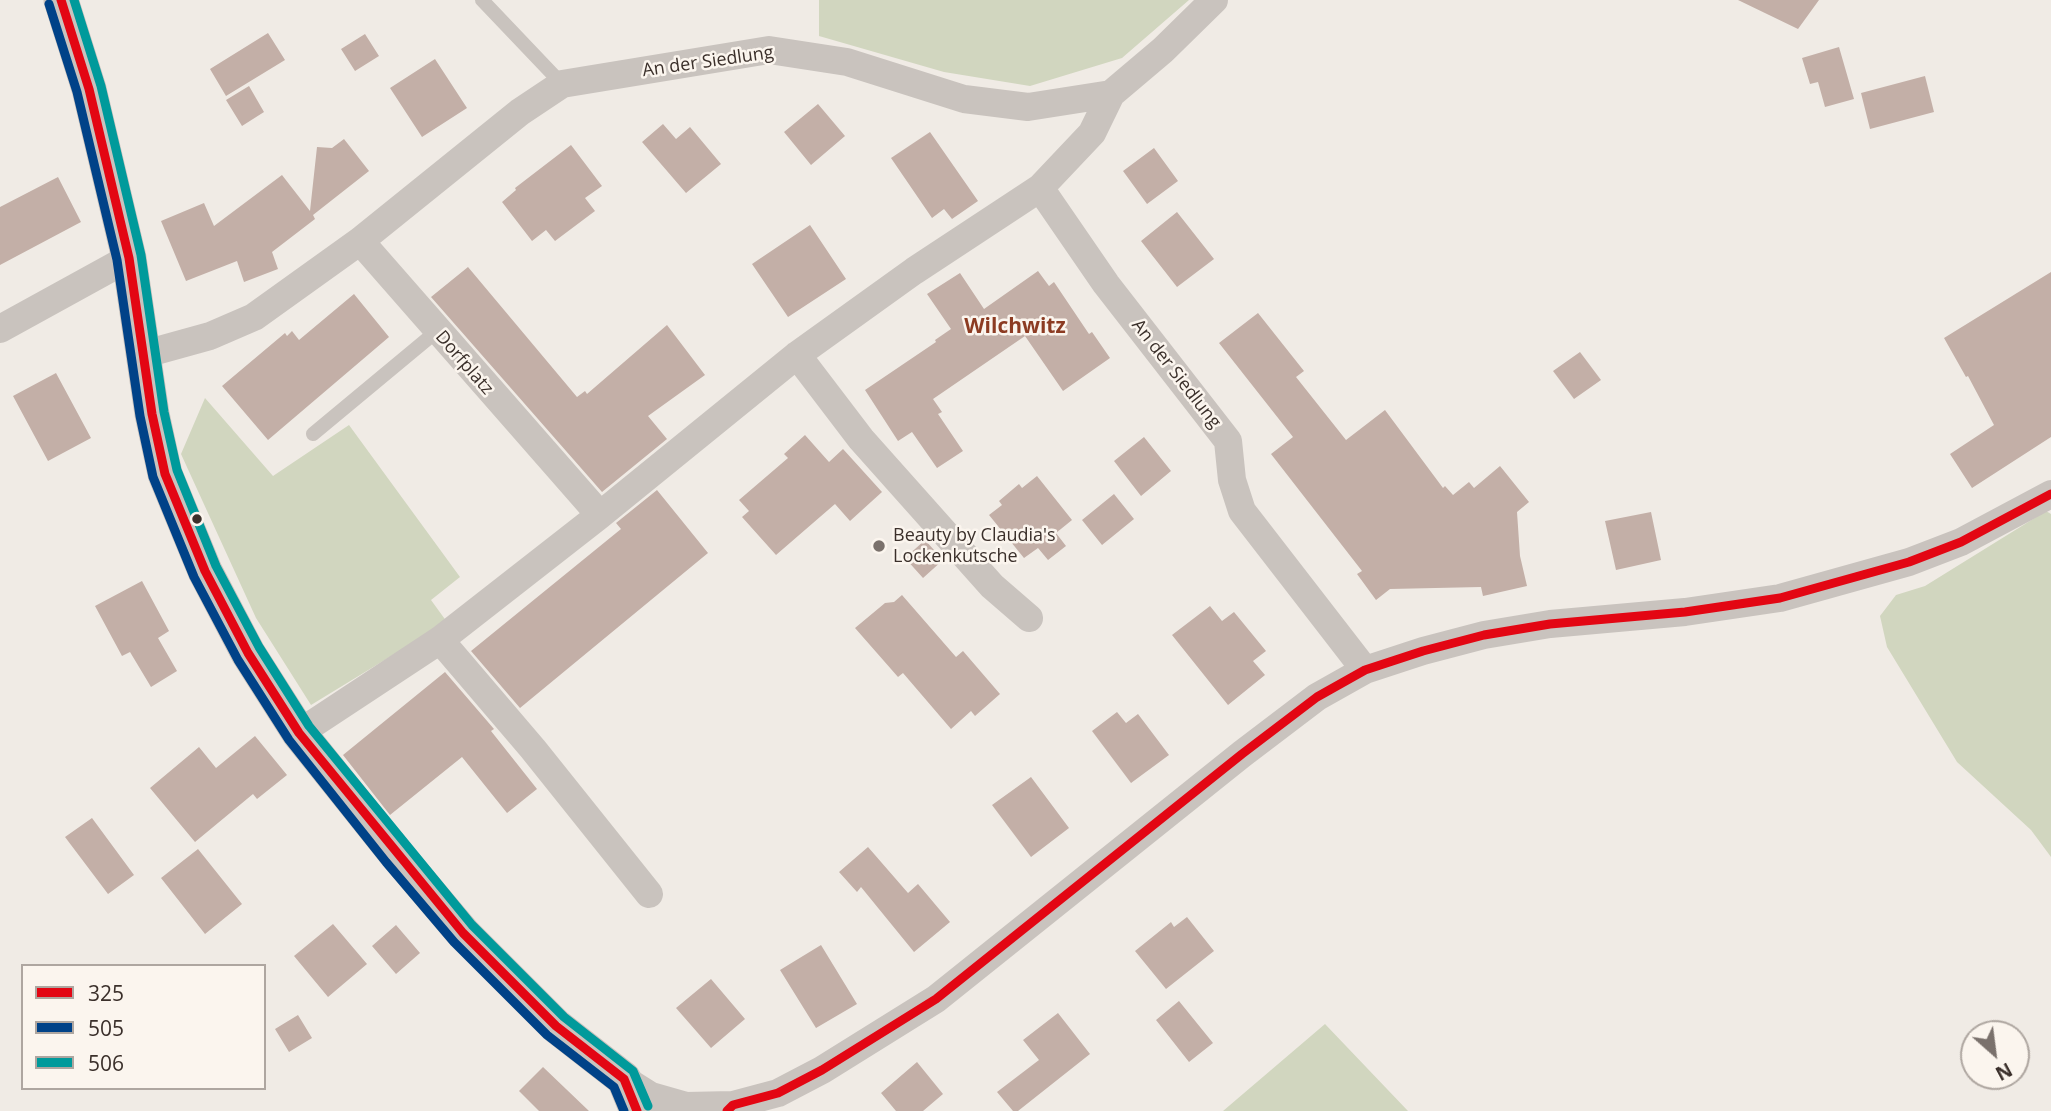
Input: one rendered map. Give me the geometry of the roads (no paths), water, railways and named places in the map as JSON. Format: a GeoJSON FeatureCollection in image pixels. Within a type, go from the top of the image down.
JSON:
{"type":"FeatureCollection","features":[{"type":"Feature","properties":{"kind":"street"},"geometry":{"type":"LineString","coordinates":[[61,0],[89,89],[129,258],[152,415],[165,474],[205,571],[248,653],[299,733],[463,933],[556,1026],[624,1079],[651,1096],[686,1106],[730,1108],[778,1093],[822,1070],[936,999],[1253,746],[1317,697],[1365,670],[1484,635],[1550,624],[1685,612],[1780,598],[1909,562],[1961,542],[2051,494]]}},
{"type":"Feature","properties":{"kind":"street"},"geometry":{"type":"LineString","coordinates":[[299,733],[440,640],[600,516],[797,355],[914,271],[1040,188],[1092,134],[1111,93],[1163,50],[1214,0]]}},
{"type":"Feature","properties":{"kind":"street","name":"An der Siedlung"},"geometry":{"type":"LineString","coordinates":[[360,241],[520,112],[562,84],[769,50],[847,62],[964,99],[1028,107],[1111,93]]}},
{"type":"Feature","properties":{"kind":"street","name":"An der Siedlung"},"geometry":{"type":"LineString","coordinates":[[1040,188],[1106,284],[1227,441],[1232,480],[1242,511],[1365,670]]}},
{"type":"Feature","properties":{"kind":"street"},"geometry":{"type":"LineString","coordinates":[[145,354],[210,336],[254,317],[360,241]]}},
{"type":"Feature","properties":{"kind":"street","name":"Dorfplatz"},"geometry":{"type":"LineString","coordinates":[[360,241],[600,516]]}},
{"type":"Feature","properties":{"kind":"street"},"geometry":{"type":"LineString","coordinates":[[0,329],[129,258]]}},
{"type":"Feature","properties":{"kind":"street"},"geometry":{"type":"LineString","coordinates":[[797,355],[861,439],[992,586],[1029,618]]}},
{"type":"Feature","properties":{"kind":"street"},"geometry":{"type":"LineString","coordinates":[[440,640],[533,749],[649,894]]}},
{"type":"Feature","properties":{"kind":"street"},"geometry":{"type":"LineString","coordinates":[[624,1079],[637,1111]]}},
{"type":"Feature","properties":{"kind":"lane"},"geometry":{"type":"LineString","coordinates":[[482,0],[562,84]]}},
{"type":"Feature","properties":{"kind":"lane"},"geometry":{"type":"LineString","coordinates":[[313,435],[436,331]]}},
{"type":"Feature","properties":{"kind":"place","name":"Beauty by Claudia's Lockenkutsche"},"geometry":{"type":"Point","coordinates":[879,546]}},
{"type":"Feature","properties":{"kind":"district","name":"Wilchwitz"},"geometry":{"type":"Point","coordinates":[1015,327]}}]}
